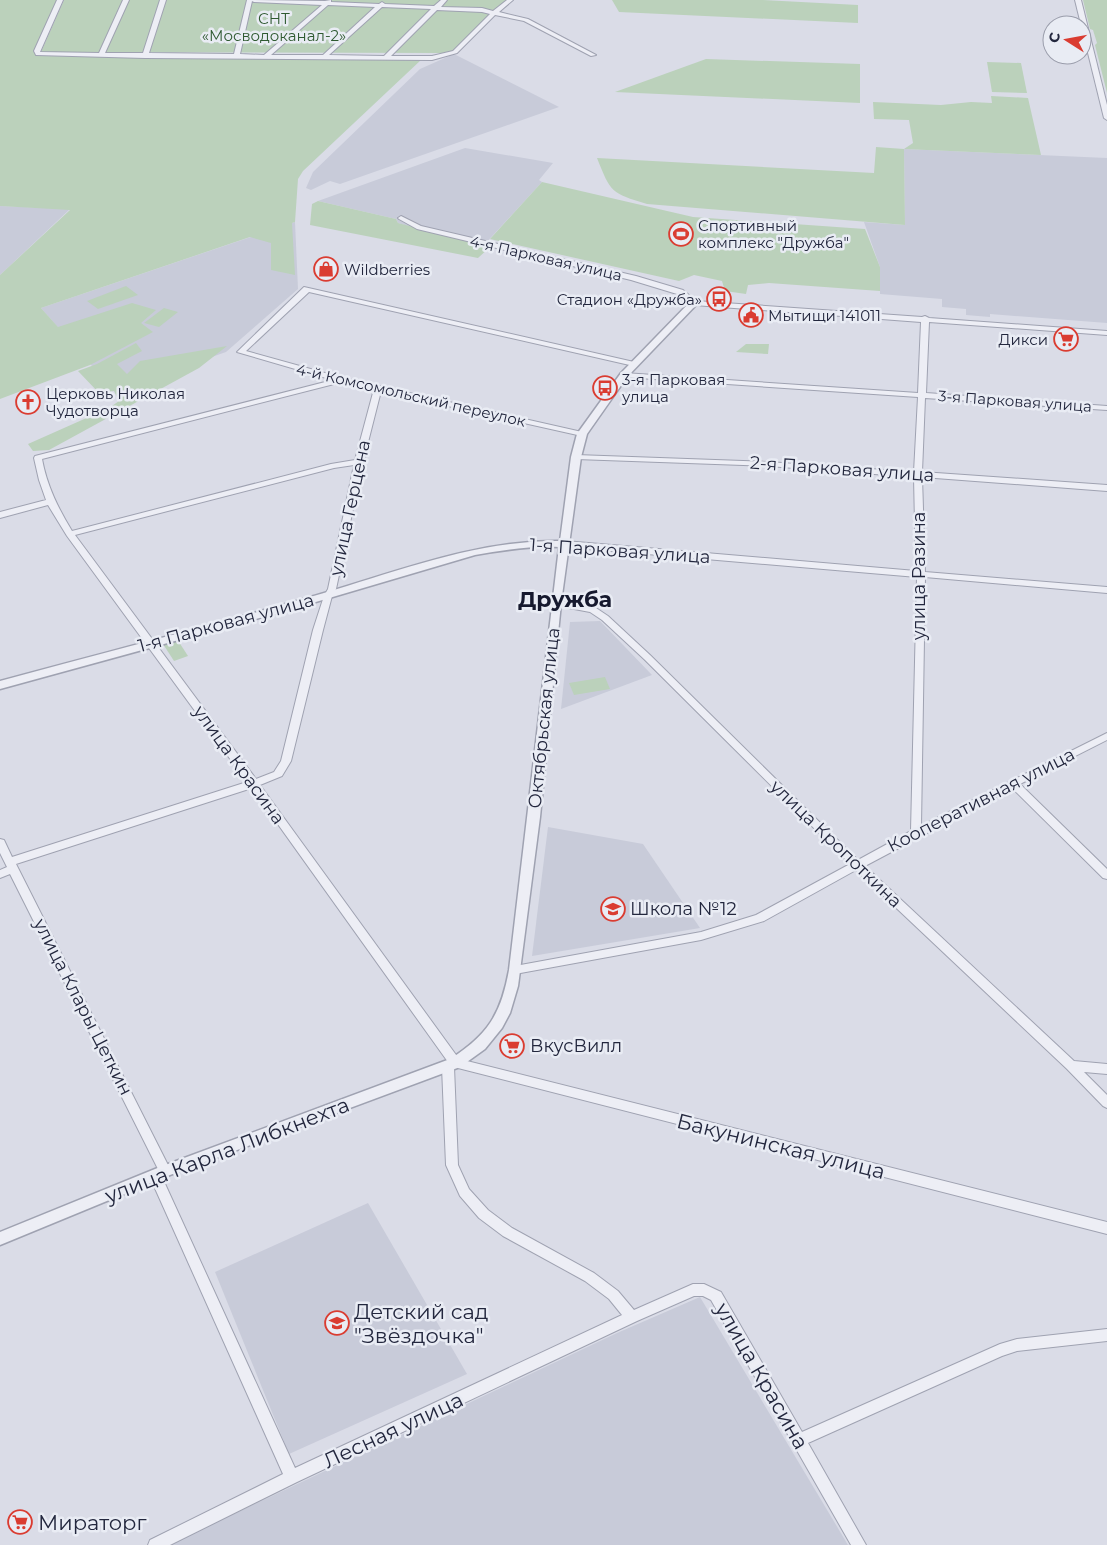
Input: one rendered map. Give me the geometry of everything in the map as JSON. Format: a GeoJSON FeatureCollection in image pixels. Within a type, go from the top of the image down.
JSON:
{"type":"FeatureCollection","features":[{"type":"Feature","properties":{"kind":"street"},"geometry":{"type":"LineString","coordinates":[[60,0],[37,53],[145,56],[387,56],[432,58],[455,52],[494,12],[510,0]]}},
{"type":"Feature","properties":{"kind":"street"},"geometry":{"type":"LineString","coordinates":[[101,55],[126,0]]}},
{"type":"Feature","properties":{"kind":"street"},"geometry":{"type":"LineString","coordinates":[[145,56],[163,0]]}},
{"type":"Feature","properties":{"kind":"street"},"geometry":{"type":"LineString","coordinates":[[237,56],[250,0]]}},
{"type":"Feature","properties":{"kind":"street"},"geometry":{"type":"LineString","coordinates":[[254,0],[328,2],[494,12],[526,20],[593,55]]}},
{"type":"Feature","properties":{"kind":"street"},"geometry":{"type":"LineString","coordinates":[[325,56],[386,0]]}},
{"type":"Feature","properties":{"kind":"street"},"geometry":{"type":"LineString","coordinates":[[387,56],[444,0]]}},
{"type":"Feature","properties":{"kind":"street"},"geometry":{"type":"LineString","coordinates":[[1078,0],[1107,118]]}},
{"type":"Feature","properties":{"kind":"street"},"geometry":{"type":"LineString","coordinates":[[266,56],[328,2]]}},
{"type":"Feature","properties":{"kind":"street","name":"4-я Парковая улица"},"geometry":{"type":"LineString","coordinates":[[401,218],[419,228],[633,278],[680,292],[694,303],[925,318],[1107,333]]}},
{"type":"Feature","properties":{"kind":"street","name":"4-й Комсомольский переулок"},"geometry":{"type":"LineString","coordinates":[[582,434],[342,380],[241,352],[307,288],[634,364]]}},
{"type":"Feature","properties":{"kind":"street","name":"Октябрьская улица"},"geometry":{"type":"LineString","coordinates":[[452,1065],[475,1052],[497,1028],[509,999],[515,970],[534,817],[556,603],[576,457],[582,434],[624,374],[694,303]]}},
{"type":"Feature","properties":{"kind":"street","name":"улица Разина"},"geometry":{"type":"LineString","coordinates":[[916,833],[921,575],[918,475],[925,318]]}},
{"type":"Feature","properties":{"kind":"street","name":"3-я Парковая улица"},"geometry":{"type":"LineString","coordinates":[[624,374],[1107,408]]}},
{"type":"Feature","properties":{"kind":"street","name":"улица Красина"},"geometry":{"type":"LineString","coordinates":[[342,380],[38,458],[42,479],[50,502],[70,534],[148,643],[254,784],[452,1065]]}},
{"type":"Feature","properties":{"kind":"street","name":"улица Герцена"},"geometry":{"type":"LineString","coordinates":[[0,874],[12,866],[254,784],[278,774],[286,761],[328,596],[332,589],[359,462],[378,388]]}},
{"type":"Feature","properties":{"kind":"street","name":"2-я Парковая улица"},"geometry":{"type":"LineString","coordinates":[[576,457],[768,464],[1107,488]]}},
{"type":"Feature","properties":{"kind":"street"},"geometry":{"type":"LineString","coordinates":[[70,534],[334,466],[359,462]]}},
{"type":"Feature","properties":{"kind":"street"},"geometry":{"type":"LineString","coordinates":[[0,515],[50,502]]}},
{"type":"Feature","properties":{"kind":"street","name":"1-я Парковая улица"},"geometry":{"type":"LineString","coordinates":[[0,685],[148,643],[328,596],[496,548],[531,544],[565,544],[1107,590]]}},
{"type":"Feature","properties":{"kind":"street","name":"улица Кропоткина"},"geometry":{"type":"LineString","coordinates":[[556,603],[592,610],[605,618],[647,657],[857,865],[1071,1066],[1107,1103]]}},
{"type":"Feature","properties":{"kind":"street","name":"Кооперативная улица"},"geometry":{"type":"LineString","coordinates":[[515,970],[701,936],[760,918],[916,833],[1107,736]]}},
{"type":"Feature","properties":{"kind":"street"},"geometry":{"type":"LineString","coordinates":[[1012,783],[1107,875]]}},
{"type":"Feature","properties":{"kind":"street","name":"улица Клары Цеткин"},"geometry":{"type":"LineString","coordinates":[[0,843],[160,1173],[292,1477]]}},
{"type":"Feature","properties":{"kind":"street"},"geometry":{"type":"LineString","coordinates":[[452,1065],[452,1166],[468,1200],[487,1218],[615,1295],[632,1317]]}},
{"type":"Feature","properties":{"kind":"street","name":"улица Карла Либкнехта"},"geometry":{"type":"LineString","coordinates":[[0,1239],[160,1173],[452,1065]]}},
{"type":"Feature","properties":{"kind":"street","name":"Бакунинская улица"},"geometry":{"type":"LineString","coordinates":[[452,1065],[1107,1228]]}},
{"type":"Feature","properties":{"kind":"street"},"geometry":{"type":"LineString","coordinates":[[1071,1066],[1107,1069]]}},
{"type":"Feature","properties":{"kind":"street","name":"улица Красина"},"geometry":{"type":"LineString","coordinates":[[632,1317],[694,1290],[711,1292],[723,1305],[859,1545]]}},
{"type":"Feature","properties":{"kind":"street","name":"Лесная улица"},"geometry":{"type":"LineString","coordinates":[[155,1545],[292,1477],[632,1317]]}},
{"type":"Feature","properties":{"kind":"street"},"geometry":{"type":"LineString","coordinates":[[799,1440],[1000,1350],[1017,1345],[1107,1335]]}},
{"type":"Feature","properties":{"kind":"shaded area"},"geometry":{"type":"Polygon","coordinates":[[[454,54],[559,107],[340,184],[330,181],[311,190],[306,188],[313,172],[420,69],[454,54]]]}},
{"type":"Feature","properties":{"kind":"shaded area"},"geometry":{"type":"Polygon","coordinates":[[[465,148],[553,163],[539,180],[542,182],[484,245],[417,229],[398,223],[396,219],[318,201],[465,148]]]}},
{"type":"Feature","properties":{"kind":"shaded area"},"geometry":{"type":"Polygon","coordinates":[[[904,149],[1107,158],[1107,323],[990,314],[990,317],[966,315],[966,309],[942,307],[942,299],[880,294],[880,267],[864,222],[905,225],[904,149]]]}},
{"type":"Feature","properties":{"kind":"shaded area"},"geometry":{"type":"Polygon","coordinates":[[[0,206],[70,209],[0,275],[0,206]]]}},
{"type":"Feature","properties":{"kind":"shaded area"},"geometry":{"type":"Polygon","coordinates":[[[295,222],[298,289],[226,352],[114,391],[41,308],[295,222]]]}},
{"type":"Feature","properties":{"kind":"shaded area"},"geometry":{"type":"Polygon","coordinates":[[[600,621],[652,675],[561,709],[570,622],[600,621]]]}},
{"type":"Feature","properties":{"kind":"shaded area","name":"Школа №12"},"geometry":{"type":"Polygon","coordinates":[[[548,827],[643,844],[700,928],[532,956],[548,827]]]}},
{"type":"Feature","properties":{"kind":"shaded area","name":"Детский сад \"Звёздочка\""},"geometry":{"type":"Polygon","coordinates":[[[368,1203],[467,1374],[289,1454],[215,1272],[368,1203]]]}},
{"type":"Feature","properties":{"kind":"shaded area"},"geometry":{"type":"Polygon","coordinates":[[[700,1297],[848,1545],[168,1545],[617,1333],[700,1297]]]}},
{"type":"Feature","properties":{"kind":"green space"},"geometry":{"type":"Polygon","coordinates":[[[0,0],[58,0],[37,49],[35,55],[38,56],[421,58],[421,60],[303,171],[298,179],[295,222],[292,223],[295,275],[271,270],[271,243],[250,237],[41,308],[58,327],[132,303],[156,310],[141,323],[153,332],[90,365],[0,399],[0,275],[70,210],[0,206],[0,0]]]}},
{"type":"Feature","properties":{"kind":"green space","name":"СНТ «Мосводоканал-2»"},"geometry":{"type":"Polygon","coordinates":[[[64,0],[507,0],[453,51],[446,53],[41,52],[64,0]]]}},
{"type":"Feature","properties":{"kind":"green space"},"geometry":{"type":"Polygon","coordinates":[[[612,0],[763,0],[858,5],[858,23],[619,12],[612,0]]]}},
{"type":"Feature","properties":{"kind":"green space"},"geometry":{"type":"Polygon","coordinates":[[[1083,0],[1107,0],[1107,93],[1095,45],[1097,43],[1092,30],[1092,15],[1087,15],[1083,0]]]}},
{"type":"Feature","properties":{"kind":"green space"},"geometry":{"type":"Polygon","coordinates":[[[706,59],[860,64],[860,103],[615,92],[706,59]]]}},
{"type":"Feature","properties":{"kind":"green space"},"geometry":{"type":"Polygon","coordinates":[[[987,62],[1021,63],[1027,93],[992,92],[987,62]]]}},
{"type":"Feature","properties":{"kind":"green space"},"geometry":{"type":"Polygon","coordinates":[[[991,96],[1028,98],[1041,155],[904,149],[913,143],[909,120],[874,119],[873,102],[941,105],[971,102],[992,103],[991,96]]]}},
{"type":"Feature","properties":{"kind":"green space"},"geometry":{"type":"Polygon","coordinates":[[[876,147],[904,149],[905,225],[647,204],[626,197],[614,190],[609,185],[597,158],[874,173],[876,147]]]}},
{"type":"Feature","properties":{"kind":"green space","name":"Спортивный комплекс \"Дружба\""},"geometry":{"type":"Polygon","coordinates":[[[542,182],[693,217],[865,229],[880,267],[880,291],[769,283],[748,285],[746,294],[725,291],[722,281],[694,275],[679,281],[490,239],[542,182]]]}},
{"type":"Feature","properties":{"kind":"green space"},"geometry":{"type":"Polygon","coordinates":[[[318,201],[396,219],[398,223],[490,247],[478,258],[310,225],[312,204],[318,201]]]}},
{"type":"Feature","properties":{"kind":"green space"},"geometry":{"type":"Polygon","coordinates":[[[126,286],[138,295],[98,309],[87,301],[126,286]]]}},
{"type":"Feature","properties":{"kind":"green space"},"geometry":{"type":"Polygon","coordinates":[[[164,308],[178,312],[159,327],[144,323],[164,308]]]}},
{"type":"Feature","properties":{"kind":"green space"},"geometry":{"type":"Polygon","coordinates":[[[136,343],[142,351],[117,364],[127,374],[140,361],[227,346],[199,368],[49,450],[33,451],[28,444],[109,408],[119,401],[114,391],[99,393],[78,371],[97,364],[136,343]]]}},
{"type":"Feature","properties":{"kind":"green space"},"geometry":{"type":"Polygon","coordinates":[[[746,344],[769,344],[768,354],[736,352],[746,344]]]}},
{"type":"Feature","properties":{"kind":"green space"},"geometry":{"type":"Polygon","coordinates":[[[177,639],[188,656],[174,661],[163,644],[177,639]]]}},
{"type":"Feature","properties":{"kind":"green space"},"geometry":{"type":"Polygon","coordinates":[[[605,677],[610,689],[574,695],[569,683],[605,677]]]}},
{"type":"Feature","properties":{"kind":"place","name":"Спортивный комплекс \"Дружба\""},"geometry":{"type":"Point","coordinates":[681,234]}},
{"type":"Feature","properties":{"kind":"place","name":"Wildberries"},"geometry":{"type":"Point","coordinates":[326,269]}},
{"type":"Feature","properties":{"kind":"place","name":"Стадион «Дружба»"},"geometry":{"type":"Point","coordinates":[719,299]}},
{"type":"Feature","properties":{"kind":"place","name":"Мытищи 141011"},"geometry":{"type":"Point","coordinates":[751,315]}},
{"type":"Feature","properties":{"kind":"place","name":"Дикси"},"geometry":{"type":"Point","coordinates":[1066,339]}},
{"type":"Feature","properties":{"kind":"place","name":"3-я Парковая улица"},"geometry":{"type":"Point","coordinates":[605,388]}},
{"type":"Feature","properties":{"kind":"place","name":"Церковь Николая Чудотворца"},"geometry":{"type":"Point","coordinates":[28,402]}},
{"type":"Feature","properties":{"kind":"place","name":"Школа №12"},"geometry":{"type":"Point","coordinates":[613,909]}},
{"type":"Feature","properties":{"kind":"place","name":"ВкусВилл"},"geometry":{"type":"Point","coordinates":[512,1046]}},
{"type":"Feature","properties":{"kind":"place","name":"Детский сад \"Звёздочка\""},"geometry":{"type":"Point","coordinates":[337,1323]}},
{"type":"Feature","properties":{"kind":"place","name":"Мираторг"},"geometry":{"type":"Point","coordinates":[20,1522]}},
{"type":"Feature","properties":{"kind":"district","name":"Дружба"},"geometry":{"type":"Point","coordinates":[565,599]}}]}
